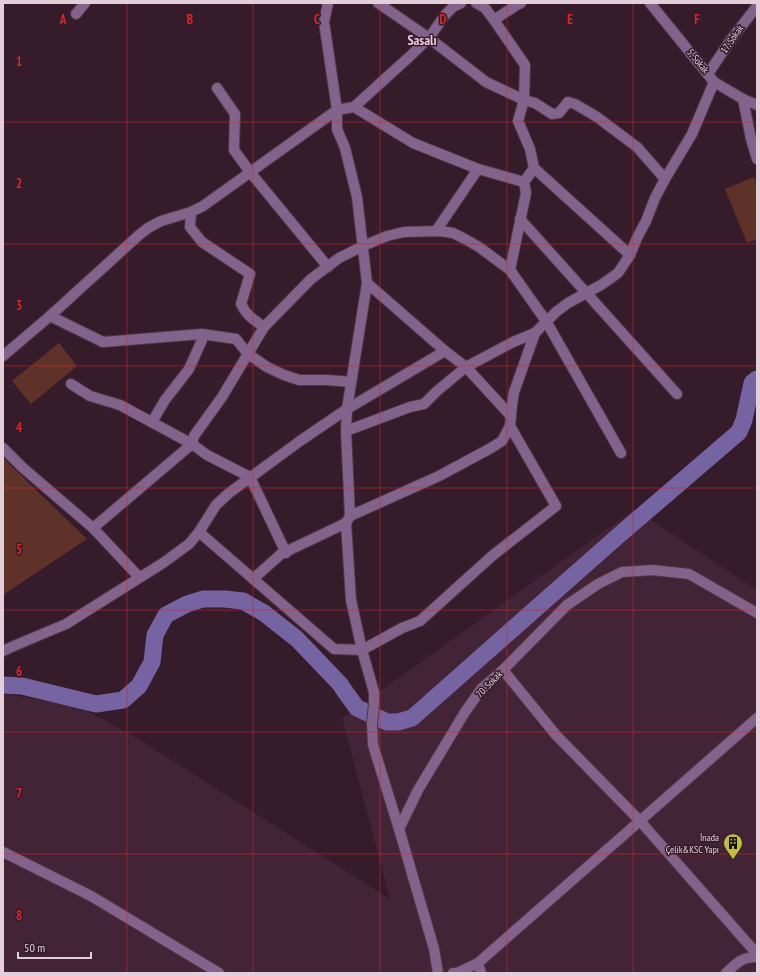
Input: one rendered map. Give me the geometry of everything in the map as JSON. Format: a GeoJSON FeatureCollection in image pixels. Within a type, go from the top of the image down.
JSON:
{"type":"FeatureCollection","features":[{"type":"Feature","properties":{"kind":"street"},"geometry":{"type":"LineString","coordinates":[[76,14],[85,3]]}},
{"type":"Feature","properties":{"kind":"street"},"geometry":{"type":"LineString","coordinates":[[328,3],[324,22],[337,110],[337,129],[345,148],[357,197],[367,283],[347,409],[346,431],[351,600],[362,650],[374,692],[372,723],[373,745],[434,949],[438,973]]}},
{"type":"Feature","properties":{"kind":"street"},"geometry":{"type":"LineString","coordinates":[[378,3],[429,38],[486,82],[524,100],[535,103],[552,114],[559,114],[568,102],[587,110],[637,147],[665,179]]}},
{"type":"Feature","properties":{"kind":"street"},"geometry":{"type":"LineString","coordinates":[[3,356],[148,228],[160,221],[191,212],[203,206],[337,110],[354,107],[429,38],[445,15],[453,7],[461,3]]}},
{"type":"Feature","properties":{"kind":"street"},"geometry":{"type":"LineString","coordinates":[[476,3],[485,8],[525,65],[524,100],[518,121],[530,149],[534,168],[630,256]]}},
{"type":"Feature","properties":{"kind":"street"},"geometry":{"type":"LineString","coordinates":[[494,21],[521,3]]}},
{"type":"Feature","properties":{"kind":"street"},"geometry":{"type":"LineString","coordinates":[[494,21],[530,3]]}},
{"type":"Feature","properties":{"kind":"street","name":"5. Sokak"},"geometry":{"type":"LineString","coordinates":[[650,3],[714,82],[757,105]]}},
{"type":"Feature","properties":{"kind":"street","name":"17. Sokak"},"geometry":{"type":"LineString","coordinates":[[708,74],[734,35],[757,6]]}},
{"type":"Feature","properties":{"kind":"street"},"geometry":{"type":"LineString","coordinates":[[253,579],[281,554],[348,519],[438,476],[502,441],[510,421],[514,392],[536,333],[546,321],[568,303],[602,286],[618,273],[630,256],[665,179],[692,134],[714,82]]}},
{"type":"Feature","properties":{"kind":"street"},"geometry":{"type":"LineString","coordinates":[[217,88],[235,114],[234,150],[250,172],[328,267]]}},
{"type":"Feature","properties":{"kind":"street"},"geometry":{"type":"LineString","coordinates":[[744,99],[751,139],[757,159]]}},
{"type":"Feature","properties":{"kind":"street"},"geometry":{"type":"LineString","coordinates":[[354,107],[413,143],[478,169],[524,182]]}},
{"type":"Feature","properties":{"kind":"street"},"geometry":{"type":"LineString","coordinates":[[510,270],[526,193],[524,182],[534,168]]}},
{"type":"Feature","properties":{"kind":"street"},"geometry":{"type":"LineString","coordinates":[[436,231],[478,169]]}},
{"type":"Feature","properties":{"kind":"street"},"geometry":{"type":"LineString","coordinates":[[191,212],[190,227],[202,242],[250,274],[241,304],[251,318],[264,326]]}},
{"type":"Feature","properties":{"kind":"street"},"geometry":{"type":"LineString","coordinates":[[520,220],[677,394]]}},
{"type":"Feature","properties":{"kind":"street"},"geometry":{"type":"LineString","coordinates":[[93,528],[192,444],[194,436],[222,397],[264,326],[311,279],[339,258],[387,236],[404,232],[440,230],[453,233],[479,247],[510,270],[546,321],[621,453]]}},
{"type":"Feature","properties":{"kind":"street"},"geometry":{"type":"LineString","coordinates":[[199,532],[334,649],[362,650],[402,628],[420,621],[492,556],[556,506],[510,421],[466,367],[445,351],[367,283]]}},
{"type":"Feature","properties":{"kind":"street"},"geometry":{"type":"LineString","coordinates":[[50,316],[103,342],[202,334],[236,339],[248,354],[284,376],[299,380],[351,382]]}},
{"type":"Feature","properties":{"kind":"street"},"geometry":{"type":"LineString","coordinates":[[346,431],[410,407],[424,404],[466,367],[513,342],[536,333]]}},
{"type":"Feature","properties":{"kind":"street"},"geometry":{"type":"LineString","coordinates":[[152,422],[165,400],[189,369],[202,340],[202,334]]}},
{"type":"Feature","properties":{"kind":"street"},"geometry":{"type":"LineString","coordinates":[[3,651],[66,624],[163,563],[190,544],[216,505],[229,492],[347,409],[445,351]]}},
{"type":"Feature","properties":{"kind":"street"},"geometry":{"type":"LineString","coordinates":[[72,384],[90,396],[120,405],[192,444],[207,455],[250,477],[286,552]]}},
{"type":"Feature","properties":{"kind":"street"},"geometry":{"type":"LineString","coordinates":[[3,448],[22,467],[93,528],[139,577]]}},
{"type":"Feature","properties":{"kind":"street","name":"70. Sokak"},"geometry":{"type":"LineString","coordinates":[[399,829],[418,790],[465,712],[482,688],[503,670],[568,605],[598,584],[622,572],[653,570],[689,574],[757,613]]}},
{"type":"Feature","properties":{"kind":"street"},"geometry":{"type":"LineString","coordinates":[[503,670],[556,735],[640,821],[757,955],[748,957],[738,962],[726,973]]}},
{"type":"Feature","properties":{"kind":"street"},"geometry":{"type":"LineString","coordinates":[[453,973],[479,968],[640,821],[757,718]]}},
{"type":"Feature","properties":{"kind":"street"},"geometry":{"type":"LineString","coordinates":[[3,852],[91,896],[219,973]]}},
{"type":"Feature","properties":{"kind":"shaded area"},"geometry":{"type":"Polygon","coordinates":[[[754,177],[757,184],[757,239],[747,243],[725,189],[754,177]]]}},
{"type":"Feature","properties":{"kind":"shaded area"},"geometry":{"type":"Polygon","coordinates":[[[59,343],[77,366],[31,404],[12,381],[59,343]]]}},
{"type":"Feature","properties":{"kind":"shaded area"},"geometry":{"type":"Polygon","coordinates":[[[3,458],[87,539],[3,595],[3,458]]]}},
{"type":"Feature","properties":{"kind":"shaded area"},"geometry":{"type":"Polygon","coordinates":[[[635,509],[757,590],[757,973],[3,973],[3,694],[82,708],[137,738],[390,899],[342,718],[635,509]]]}},
{"type":"Feature","properties":{"kind":"waterway"},"geometry":{"type":"LineString","coordinates":[[3,685],[22,686],[96,704],[123,700],[139,686],[152,662],[155,635],[166,615],[187,604],[203,599],[225,599],[243,601],[264,613],[297,639],[340,684],[357,708],[387,722],[398,722],[412,718],[618,536],[739,432],[744,420],[752,383],[757,379]]}},
{"type":"Feature","properties":{"kind":"place","name":"İnada Çelik&KSC Yapı"},"geometry":{"type":"Point","coordinates":[733,860]}},
{"type":"Feature","properties":{"kind":"district","name":"Sasalı"},"geometry":{"type":"Point","coordinates":[422,40]}}]}
